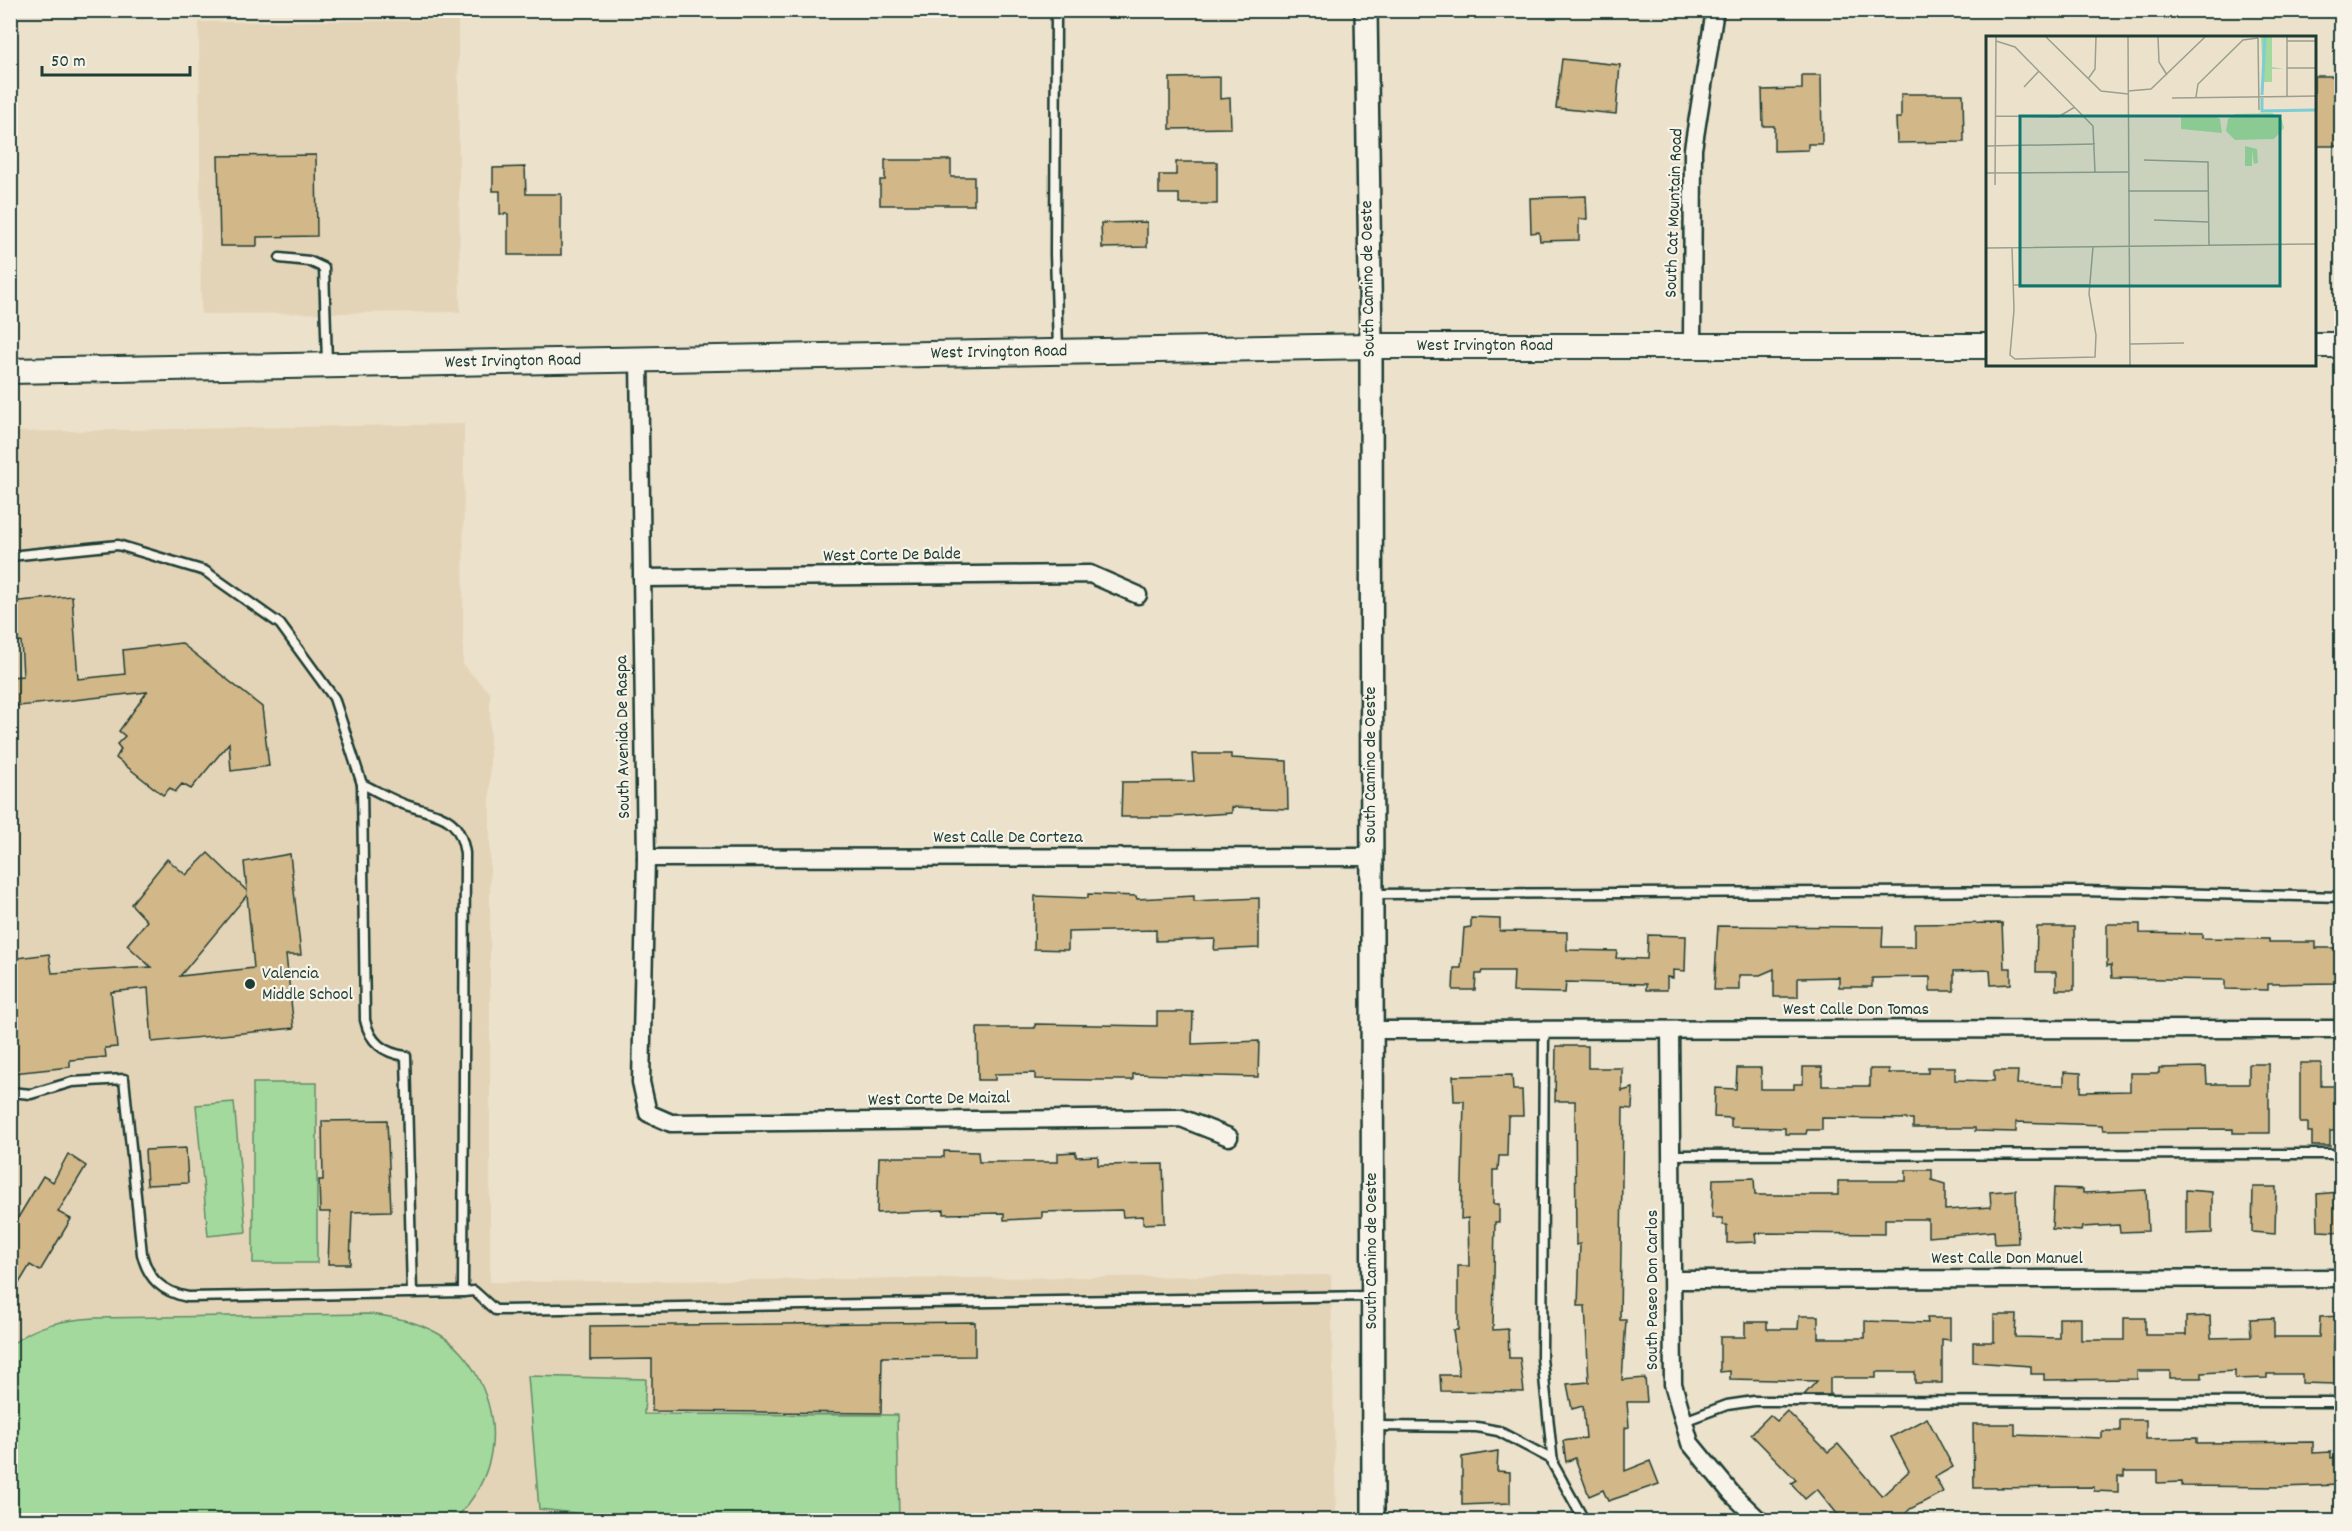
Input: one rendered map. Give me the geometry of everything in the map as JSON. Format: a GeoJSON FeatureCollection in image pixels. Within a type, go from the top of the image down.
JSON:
{"type":"FeatureCollection","features":[{"type":"Feature","properties":{"kind":"main road"},"geometry":{"type":"LineString","coordinates":[[2316,345],[2342,345]]}},
{"type":"Feature","properties":{"kind":"main road","name":"West Irvington Road"},"geometry":{"type":"LineString","coordinates":[[10,371],[1371,346],[1986,346]]}},
{"type":"Feature","properties":{"kind":"street","name":"South Camino de Oeste"},"geometry":{"type":"LineString","coordinates":[[1366,10],[1371,346],[1373,1521]]}},
{"type":"Feature","properties":{"kind":"street","name":"South Cat Mountain Road"},"geometry":{"type":"LineString","coordinates":[[1692,347],[1693,149],[1715,10]]}},
{"type":"Feature","properties":{"kind":"street","name":"South Avenida De Raspa"},"geometry":{"type":"LineString","coordinates":[[639,360],[646,858],[641,1082],[648,1113]]}},
{"type":"Feature","properties":{"kind":"street","name":"West Corte De Balde"},"geometry":{"type":"LineString","coordinates":[[642,578],[1090,574],[1138,595]]}},
{"type":"Feature","properties":{"kind":"street","name":"West Calle De Corteza"},"geometry":{"type":"LineString","coordinates":[[646,858],[1371,857]]}},
{"type":"Feature","properties":{"kind":"street","name":"West Calle Don Tomas"},"geometry":{"type":"LineString","coordinates":[[1371,1030],[2342,1029]]}},
{"type":"Feature","properties":{"kind":"street","name":"South Paseo Don Carlos"},"geometry":{"type":"LineString","coordinates":[[1670,1030],[1673,1384],[1690,1443],[1732,1494],[1759,1521]]}},
{"type":"Feature","properties":{"kind":"street","name":"West Corte De Maizal"},"geometry":{"type":"LineString","coordinates":[[648,1113],[671,1122],[1181,1118],[1229,1137]]}},
{"type":"Feature","properties":{"kind":"street","name":"West Calle Don Manuel"},"geometry":{"type":"LineString","coordinates":[[1673,1280],[2342,1278]]}},
{"type":"Feature","properties":{"kind":"lane"},"geometry":{"type":"LineString","coordinates":[[1056,10],[1055,254],[1058,352]]}},
{"type":"Feature","properties":{"kind":"lane"},"geometry":{"type":"LineString","coordinates":[[280,258],[309,261],[324,268],[327,365]]}},
{"type":"Feature","properties":{"kind":"lane"},"geometry":{"type":"LineString","coordinates":[[10,556],[118,545],[205,572],[280,624],[334,698],[362,784],[365,1020],[374,1042],[383,1050],[406,1056],[412,1293]]}},
{"type":"Feature","properties":{"kind":"lane"},"geometry":{"type":"LineString","coordinates":[[362,784],[408,806],[438,813],[449,819],[463,841],[463,1292]]}},
{"type":"Feature","properties":{"kind":"lane"},"geometry":{"type":"LineString","coordinates":[[1371,894],[2082,891],[2342,897]]}},
{"type":"Feature","properties":{"kind":"lane"},"geometry":{"type":"LineString","coordinates":[[1544,1029],[1542,1358],[1552,1460],[1584,1521]]}},
{"type":"Feature","properties":{"kind":"lane"},"geometry":{"type":"LineString","coordinates":[[10,1092],[31,1094],[72,1082],[124,1078],[145,1267],[162,1288],[188,1297],[474,1292],[495,1310],[1372,1296]]}},
{"type":"Feature","properties":{"kind":"lane"},"geometry":{"type":"LineString","coordinates":[[1671,1155],[2342,1154]]}},
{"type":"Feature","properties":{"kind":"lane"},"geometry":{"type":"LineString","coordinates":[[1684,1421],[1727,1405],[1754,1401],[2342,1402]]}},
{"type":"Feature","properties":{"kind":"lane"},"geometry":{"type":"LineString","coordinates":[[1372,1426],[1477,1427],[1498,1431],[1552,1460]]}},
{"type":"Feature","properties":{"kind":"shaded area"},"geometry":{"type":"Polygon","coordinates":[[[458,20],[460,312],[201,314],[199,22],[458,20]]]}},
{"type":"Feature","properties":{"kind":"shaded area","name":"Valencia Middle School"},"geometry":{"type":"Polygon","coordinates":[[[464,424],[463,665],[490,693],[490,1282],[1331,1275],[1336,1520],[11,1520],[10,432],[464,424]]]}},
{"type":"Feature","properties":{"kind":"green space"},"geometry":{"type":"Polygon","coordinates":[[[253,1083],[317,1083],[317,1263],[253,1263],[253,1083]]]}},
{"type":"Feature","properties":{"kind":"green space"},"geometry":{"type":"Polygon","coordinates":[[[234,1102],[246,1232],[208,1236],[196,1105],[234,1102]]]}},
{"type":"Feature","properties":{"kind":"green space"},"geometry":{"type":"Polygon","coordinates":[[[369,1314],[414,1323],[445,1338],[469,1363],[485,1394],[492,1432],[487,1469],[468,1504],[454,1520],[11,1520],[11,1345],[30,1332],[51,1324],[95,1318],[369,1314]]]}},
{"type":"Feature","properties":{"kind":"green space"},"geometry":{"type":"Polygon","coordinates":[[[528,1376],[646,1379],[644,1414],[897,1415],[899,1520],[584,1520],[575,1513],[539,1509],[528,1376]]]}},
{"type":"Feature","properties":{"kind":"building"},"geometry":{"type":"Polygon","coordinates":[[[1562,59],[1620,65],[1616,114],[1556,108],[1562,59]]]}},
{"type":"Feature","properties":{"kind":"building"},"geometry":{"type":"Polygon","coordinates":[[[1802,75],[1821,75],[1822,144],[1808,144],[1808,150],[1774,151],[1774,126],[1763,126],[1762,90],[1802,89],[1802,75]]]}},
{"type":"Feature","properties":{"kind":"building"},"geometry":{"type":"Polygon","coordinates":[[[2316,76],[2337,76],[2337,91],[2342,91],[2342,146],[2316,146],[2316,76]]]}},
{"type":"Feature","properties":{"kind":"building"},"geometry":{"type":"Polygon","coordinates":[[[1220,77],[1220,99],[1230,98],[1231,128],[1170,129],[1170,78],[1220,77]]]}},
{"type":"Feature","properties":{"kind":"building"},"geometry":{"type":"Polygon","coordinates":[[[1901,94],[1963,94],[1964,142],[1897,143],[1896,118],[1901,118],[1901,94]]]}},
{"type":"Feature","properties":{"kind":"building"},"geometry":{"type":"Polygon","coordinates":[[[316,155],[317,236],[257,237],[257,246],[220,246],[218,156],[316,155]]]}},
{"type":"Feature","properties":{"kind":"building"},"geometry":{"type":"Polygon","coordinates":[[[885,160],[951,160],[951,177],[974,177],[974,205],[880,205],[880,180],[885,180],[885,160]]]}},
{"type":"Feature","properties":{"kind":"building"},"geometry":{"type":"Polygon","coordinates":[[[1176,162],[1217,162],[1217,204],[1179,204],[1179,194],[1159,194],[1159,175],[1176,175],[1176,162]]]}},
{"type":"Feature","properties":{"kind":"building"},"geometry":{"type":"Polygon","coordinates":[[[525,167],[526,194],[561,194],[561,255],[508,255],[508,214],[500,214],[500,191],[493,191],[493,168],[525,167]]]}},
{"type":"Feature","properties":{"kind":"building"},"geometry":{"type":"Polygon","coordinates":[[[1586,196],[1587,219],[1579,219],[1579,240],[1540,241],[1539,232],[1531,233],[1530,198],[1586,196]]]}},
{"type":"Feature","properties":{"kind":"building"},"geometry":{"type":"Polygon","coordinates":[[[1147,222],[1147,247],[1102,248],[1101,223],[1147,222]]]}},
{"type":"Feature","properties":{"kind":"building"},"geometry":{"type":"Polygon","coordinates":[[[72,596],[78,679],[125,674],[123,650],[181,643],[262,707],[269,766],[231,771],[229,743],[191,789],[182,784],[175,792],[170,788],[163,795],[116,758],[121,749],[117,744],[125,736],[119,731],[147,692],[10,707],[10,677],[23,676],[21,641],[10,642],[10,602],[72,596]]]}},
{"type":"Feature","properties":{"kind":"building"},"geometry":{"type":"Polygon","coordinates":[[[1192,754],[1231,754],[1231,758],[1287,761],[1288,809],[1232,807],[1232,813],[1121,817],[1122,782],[1194,781],[1192,754]]]}},
{"type":"Feature","properties":{"kind":"building"},"geometry":{"type":"Polygon","coordinates":[[[208,853],[247,891],[244,862],[290,854],[301,955],[286,955],[294,1028],[152,1042],[148,988],[111,992],[117,1047],[105,1048],[106,1057],[70,1060],[70,1067],[13,1073],[10,1052],[10,982],[13,982],[10,959],[49,954],[52,973],[151,967],[127,945],[147,921],[131,904],[167,859],[186,875],[208,853]],[[247,895],[180,976],[254,968],[247,895]]]}},
{"type":"Feature","properties":{"kind":"building"},"geometry":{"type":"Polygon","coordinates":[[[1088,894],[1136,896],[1137,899],[1194,896],[1194,901],[1259,898],[1259,948],[1214,950],[1215,939],[1156,941],[1156,930],[1068,932],[1068,950],[1034,949],[1035,896],[1088,898],[1088,894]]]}},
{"type":"Feature","properties":{"kind":"building"},"geometry":{"type":"Polygon","coordinates":[[[1471,918],[1500,919],[1500,931],[1567,932],[1567,950],[1617,951],[1616,958],[1647,959],[1648,935],[1686,936],[1685,971],[1673,970],[1673,978],[1667,977],[1667,990],[1646,990],[1646,984],[1566,982],[1565,993],[1513,992],[1514,971],[1482,971],[1481,974],[1476,974],[1475,990],[1453,990],[1454,968],[1461,968],[1464,928],[1471,927],[1471,918]]]}},
{"type":"Feature","properties":{"kind":"building"},"geometry":{"type":"Polygon","coordinates":[[[2002,923],[2004,968],[2011,968],[2011,984],[1991,985],[1990,970],[1954,971],[1954,991],[1930,991],[1930,977],[1872,978],[1872,987],[1839,987],[1839,977],[1798,978],[1798,997],[1774,997],[1774,969],[1760,975],[1739,975],[1739,990],[1714,990],[1718,926],[1883,927],[1882,947],[1915,947],[1915,924],[2002,923]]]}},
{"type":"Feature","properties":{"kind":"building"},"geometry":{"type":"Polygon","coordinates":[[[2107,924],[2140,924],[2140,933],[2202,934],[2202,938],[2269,939],[2269,942],[2316,942],[2316,948],[2342,948],[2342,983],[2268,984],[2268,990],[2225,989],[2225,980],[2112,978],[2111,965],[2107,966],[2107,924]]]}},
{"type":"Feature","properties":{"kind":"building"},"geometry":{"type":"Polygon","coordinates":[[[2037,927],[2074,927],[2074,990],[2056,990],[2056,972],[2036,972],[2037,927]]]}},
{"type":"Feature","properties":{"kind":"building"},"geometry":{"type":"Polygon","coordinates":[[[1157,1012],[1193,1012],[1192,1044],[1259,1041],[1258,1077],[1133,1074],[1133,1080],[1035,1079],[1035,1073],[995,1074],[995,1080],[978,1080],[977,1028],[1035,1028],[1035,1024],[1157,1026],[1157,1012]]]}},
{"type":"Feature","properties":{"kind":"building"},"geometry":{"type":"Polygon","coordinates":[[[1556,1046],[1588,1046],[1588,1068],[1622,1068],[1622,1091],[1633,1088],[1632,1109],[1623,1108],[1620,1320],[1626,1320],[1622,1380],[1645,1378],[1647,1402],[1627,1402],[1629,1427],[1625,1428],[1625,1471],[1650,1461],[1659,1484],[1608,1501],[1603,1490],[1589,1496],[1575,1458],[1566,1462],[1563,1441],[1586,1438],[1583,1406],[1572,1409],[1567,1384],[1589,1382],[1585,1306],[1578,1306],[1580,1244],[1576,1245],[1575,1101],[1555,1101],[1556,1046]]]}},
{"type":"Feature","properties":{"kind":"building"},"geometry":{"type":"Polygon","coordinates":[[[2300,1063],[2321,1063],[2321,1086],[2334,1086],[2335,1131],[2330,1131],[2330,1146],[2312,1146],[2312,1132],[2308,1132],[2308,1123],[2300,1123],[2300,1063]]]}},
{"type":"Feature","properties":{"kind":"building"},"geometry":{"type":"Polygon","coordinates":[[[2249,1064],[2269,1064],[2269,1133],[2233,1133],[2233,1129],[2103,1130],[2102,1125],[2016,1122],[2016,1132],[1975,1131],[1975,1128],[1913,1128],[1913,1119],[1822,1118],[1822,1130],[1807,1130],[1806,1134],[1785,1134],[1785,1128],[1731,1127],[1731,1118],[1714,1117],[1715,1088],[1736,1089],[1737,1068],[1761,1068],[1761,1089],[1794,1089],[1794,1084],[1803,1084],[1803,1067],[1822,1067],[1822,1086],[1870,1086],[1870,1069],[1889,1069],[1889,1073],[1928,1073],[1928,1067],[1955,1067],[1955,1080],[1994,1081],[1994,1071],[2018,1071],[2017,1084],[2064,1085],[2064,1072],[2081,1073],[2081,1092],[2130,1091],[2130,1073],[2159,1073],[2159,1068],[2206,1067],[2207,1084],[2249,1084],[2249,1064]]]}},
{"type":"Feature","properties":{"kind":"building"},"geometry":{"type":"Polygon","coordinates":[[[1512,1075],[1513,1090],[1522,1090],[1523,1116],[1508,1116],[1507,1156],[1499,1156],[1498,1170],[1493,1170],[1493,1204],[1499,1204],[1499,1222],[1495,1222],[1493,1330],[1508,1329],[1509,1358],[1520,1358],[1524,1392],[1441,1391],[1440,1375],[1459,1375],[1453,1330],[1458,1330],[1458,1266],[1469,1266],[1468,1218],[1461,1219],[1464,1101],[1454,1101],[1453,1076],[1512,1075]]]}},
{"type":"Feature","properties":{"kind":"building"},"geometry":{"type":"Polygon","coordinates":[[[387,1120],[391,1211],[352,1212],[350,1264],[328,1264],[330,1212],[320,1212],[319,1180],[323,1180],[322,1121],[387,1120]]]}},
{"type":"Feature","properties":{"kind":"building"},"geometry":{"type":"Polygon","coordinates":[[[186,1148],[188,1183],[147,1185],[145,1150],[186,1148]]]}},
{"type":"Feature","properties":{"kind":"building"},"geometry":{"type":"Polygon","coordinates":[[[944,1151],[978,1152],[979,1162],[1058,1162],[1058,1153],[1076,1152],[1076,1157],[1098,1156],[1098,1165],[1163,1164],[1165,1223],[1143,1224],[1143,1216],[1123,1217],[1122,1210],[1042,1212],[1042,1218],[1004,1220],[1004,1213],[944,1214],[944,1210],[877,1213],[879,1157],[944,1157],[944,1151]]]}},
{"type":"Feature","properties":{"kind":"building"},"geometry":{"type":"Polygon","coordinates":[[[68,1154],[86,1166],[58,1212],[71,1219],[40,1271],[30,1265],[10,1298],[10,1231],[43,1176],[53,1182],[68,1154]]]}},
{"type":"Feature","properties":{"kind":"building"},"geometry":{"type":"Polygon","coordinates":[[[1906,1170],[1932,1170],[1932,1180],[1945,1184],[1945,1210],[1991,1207],[1990,1192],[2016,1190],[2018,1243],[1995,1244],[1994,1231],[1928,1237],[1928,1219],[1885,1219],[1885,1234],[1755,1233],[1756,1242],[1727,1243],[1727,1225],[1723,1225],[1722,1218],[1712,1218],[1713,1179],[1754,1178],[1755,1195],[1838,1195],[1838,1181],[1906,1181],[1906,1170]]]}},
{"type":"Feature","properties":{"kind":"building"},"geometry":{"type":"Polygon","coordinates":[[[2253,1187],[2276,1187],[2275,1234],[2252,1232],[2253,1187]]]}},
{"type":"Feature","properties":{"kind":"building"},"geometry":{"type":"Polygon","coordinates":[[[2054,1188],[2083,1189],[2083,1193],[2146,1190],[2148,1231],[2120,1232],[2119,1225],[2082,1227],[2081,1231],[2052,1229],[2054,1188]]]}},
{"type":"Feature","properties":{"kind":"building"},"geometry":{"type":"Polygon","coordinates":[[[2186,1190],[2212,1192],[2212,1233],[2186,1234],[2186,1190]]]}},
{"type":"Feature","properties":{"kind":"building"},"geometry":{"type":"Polygon","coordinates":[[[2339,1192],[2339,1232],[2318,1231],[2317,1194],[2339,1192]]]}},
{"type":"Feature","properties":{"kind":"building"},"geometry":{"type":"Polygon","coordinates":[[[1994,1315],[2016,1315],[2015,1337],[2059,1338],[2059,1318],[2081,1318],[2081,1340],[2124,1340],[2124,1318],[2145,1318],[2145,1335],[2186,1335],[2186,1317],[2210,1316],[2211,1338],[2251,1337],[2250,1319],[2274,1318],[2274,1337],[2319,1337],[2320,1317],[2342,1316],[2342,1343],[2334,1343],[2335,1384],[2302,1383],[2302,1374],[2267,1374],[2267,1378],[2235,1379],[2235,1371],[2202,1373],[2202,1378],[2170,1378],[2170,1371],[2137,1371],[2137,1379],[2044,1380],[2044,1374],[2031,1374],[2031,1366],[1973,1362],[1973,1342],[1994,1342],[1994,1315]]]}},
{"type":"Feature","properties":{"kind":"building"},"geometry":{"type":"Polygon","coordinates":[[[1799,1316],[1818,1316],[1818,1338],[1865,1338],[1865,1321],[1928,1323],[1927,1318],[1950,1318],[1950,1340],[1942,1339],[1942,1383],[1915,1383],[1915,1372],[1876,1372],[1876,1378],[1830,1378],[1830,1395],[1804,1395],[1817,1381],[1730,1379],[1730,1371],[1720,1372],[1720,1337],[1745,1337],[1745,1322],[1767,1322],[1767,1329],[1798,1329],[1799,1316]]]}},
{"type":"Feature","properties":{"kind":"building"},"geometry":{"type":"Polygon","coordinates":[[[975,1322],[975,1356],[882,1357],[881,1413],[652,1411],[652,1359],[590,1360],[590,1326],[975,1322]]]}},
{"type":"Feature","properties":{"kind":"building"},"geometry":{"type":"Polygon","coordinates":[[[1787,1411],[1828,1452],[1838,1444],[1882,1496],[1909,1471],[1891,1437],[1927,1418],[1953,1467],[1935,1477],[1943,1492],[1910,1509],[1898,1521],[1843,1521],[1817,1489],[1805,1499],[1791,1483],[1796,1480],[1751,1434],[1770,1415],[1777,1421],[1787,1411]]]}},
{"type":"Feature","properties":{"kind":"building"},"geometry":{"type":"Polygon","coordinates":[[[2120,1420],[2146,1420],[2146,1439],[2197,1438],[2197,1443],[2313,1442],[2313,1453],[2331,1452],[2331,1458],[2339,1457],[2340,1485],[2182,1486],[2182,1482],[2157,1483],[2157,1471],[2124,1471],[2124,1476],[2118,1476],[2118,1492],[2094,1491],[2094,1487],[1974,1488],[1973,1424],[2015,1424],[2015,1435],[2102,1438],[2102,1431],[2120,1431],[2120,1420]]]}},
{"type":"Feature","properties":{"kind":"building"},"geometry":{"type":"Polygon","coordinates":[[[1498,1451],[1497,1471],[1510,1472],[1510,1503],[1462,1505],[1462,1457],[1498,1451]]]}},
{"type":"Feature","properties":{"kind":"place","name":"Valencia Middle School"},"geometry":{"type":"Point","coordinates":[250,984]}}]}
